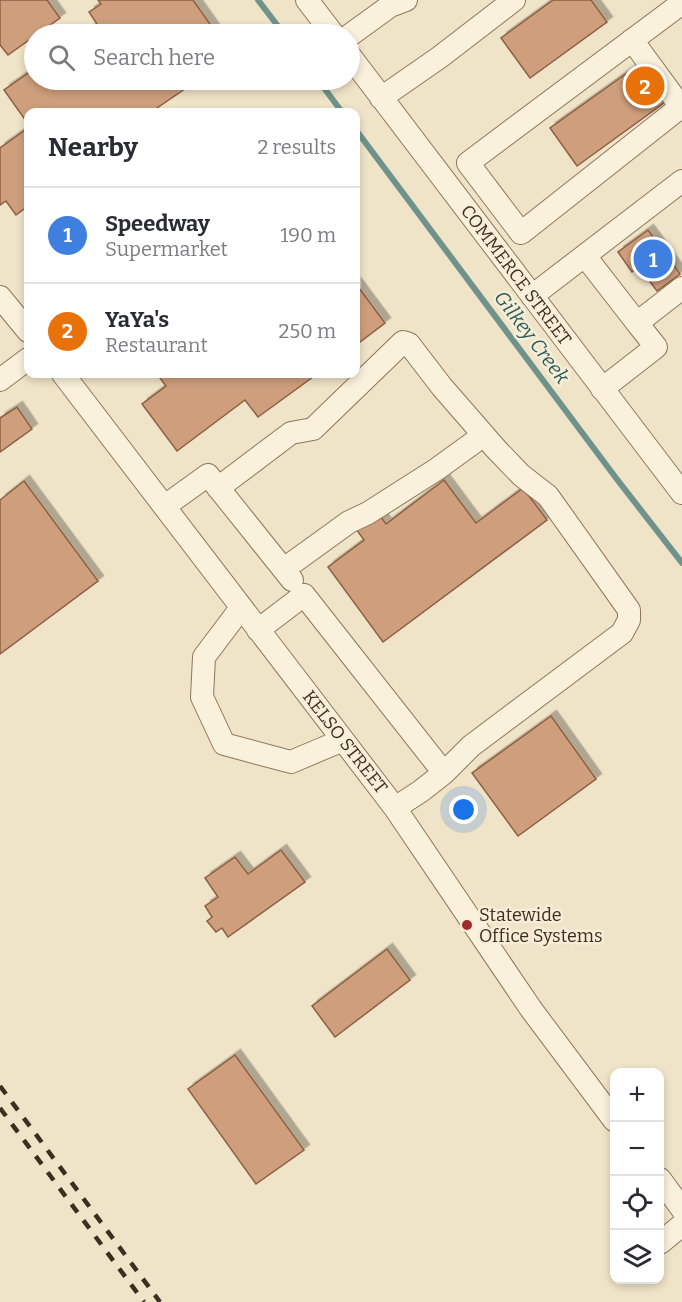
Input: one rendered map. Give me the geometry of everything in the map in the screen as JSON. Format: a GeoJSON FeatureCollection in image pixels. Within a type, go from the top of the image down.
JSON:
{"type":"FeatureCollection","features":[{"type":"Feature","properties":{"kind":"street"},"geometry":{"type":"LineString","coordinates":[[308,0],[326,24]]}},
{"type":"Feature","properties":{"kind":"street"},"geometry":{"type":"LineString","coordinates":[[360,28],[390,6],[406,0]]}},
{"type":"Feature","properties":{"kind":"street"},"geometry":{"type":"LineString","coordinates":[[381,98],[440,57],[514,0]]}},
{"type":"Feature","properties":{"kind":"street"},"geometry":{"type":"LineString","coordinates":[[632,40],[681,107],[521,233],[468,163],[632,40],[682,3]]}},
{"type":"Feature","properties":{"kind":"street","name":"COMMERCE STREET"},"geometry":{"type":"LineString","coordinates":[[360,70],[682,493]]}},
{"type":"Feature","properties":{"kind":"street"},"geometry":{"type":"LineString","coordinates":[[532,296],[682,181]]}},
{"type":"Feature","properties":{"kind":"street"},"geometry":{"type":"LineString","coordinates":[[585,256],[656,346],[603,389]]}},
{"type":"Feature","properties":{"kind":"street"},"geometry":{"type":"LineString","coordinates":[[637,323],[682,288]]}},
{"type":"Feature","properties":{"kind":"street"},"geometry":{"type":"LineString","coordinates":[[0,297],[24,326]]}},
{"type":"Feature","properties":{"kind":"street"},"geometry":{"type":"LineString","coordinates":[[218,488],[291,433],[313,429],[402,342],[409,344],[442,387],[496,449],[521,475],[548,496],[629,610],[629,620],[622,633],[471,747],[421,791],[395,808]]}},
{"type":"Feature","properties":{"kind":"street"},"geometry":{"type":"LineString","coordinates":[[0,380],[24,362]]}},
{"type":"Feature","properties":{"kind":"street","name":"KELSO STREET"},"geometry":{"type":"LineString","coordinates":[[66,378],[395,808],[531,1009],[610,1113]]}},
{"type":"Feature","properties":{"kind":"street"},"geometry":{"type":"LineString","coordinates":[[284,569],[349,522],[368,513],[437,469],[484,435]]}},
{"type":"Feature","properties":{"kind":"street"},"geometry":{"type":"LineString","coordinates":[[165,506],[208,475],[444,773]]}},
{"type":"Feature","properties":{"kind":"street"},"geometry":{"type":"LineString","coordinates":[[258,630],[304,595]]}},
{"type":"Feature","properties":{"kind":"street"},"geometry":{"type":"LineString","coordinates":[[241,608],[204,657],[202,697],[224,744],[291,762],[343,741]]}},
{"type":"Feature","properties":{"kind":"street"},"geometry":{"type":"LineString","coordinates":[[664,1184],[682,1209]]}},
{"type":"Feature","properties":{"kind":"street"},"geometry":{"type":"LineString","coordinates":[[664,1240],[682,1225]]}},
{"type":"Feature","properties":{"kind":"building"},"geometry":{"type":"Polygon","coordinates":[[[0,0],[47,0],[60,18],[52,24],[24,24],[24,44],[8,55],[0,45],[0,0]]]}},
{"type":"Feature","properties":{"kind":"building"},"geometry":{"type":"Polygon","coordinates":[[[98,0],[193,0],[210,24],[97,24],[89,12],[101,4],[98,0]]]}},
{"type":"Feature","properties":{"kind":"building"},"geometry":{"type":"Polygon","coordinates":[[[553,0],[591,0],[607,22],[530,78],[501,38],[553,0]]]}},
{"type":"Feature","properties":{"kind":"building"},"geometry":{"type":"Polygon","coordinates":[[[641,63],[668,100],[577,166],[550,128],[641,63]]]}},
{"type":"Feature","properties":{"kind":"building"},"geometry":{"type":"Polygon","coordinates":[[[24,76],[24,90],[183,90],[157,108],[24,108],[24,118],[4,90],[24,76]]]}},
{"type":"Feature","properties":{"kind":"building"},"geometry":{"type":"Polygon","coordinates":[[[24,131],[24,209],[16,215],[6,201],[0,205],[0,148],[24,131]]]}},
{"type":"Feature","properties":{"kind":"building"},"geometry":{"type":"Polygon","coordinates":[[[648,230],[680,274],[657,291],[639,267],[632,272],[618,252],[648,230]]]}},
{"type":"Feature","properties":{"kind":"building"},"geometry":{"type":"Polygon","coordinates":[[[360,289],[385,323],[360,342],[360,289]]]}},
{"type":"Feature","properties":{"kind":"building"},"geometry":{"type":"Polygon","coordinates":[[[160,378],[312,378],[258,417],[245,400],[177,451],[142,404],[166,386],[160,378]]]}},
{"type":"Feature","properties":{"kind":"building"},"geometry":{"type":"Polygon","coordinates":[[[17,407],[32,429],[0,452],[0,418],[17,407]]]}},
{"type":"Feature","properties":{"kind":"building"},"geometry":{"type":"Polygon","coordinates":[[[444,480],[476,523],[523,488],[547,520],[383,642],[328,567],[364,540],[356,529],[378,513],[386,524],[444,480]]]}},
{"type":"Feature","properties":{"kind":"building"},"geometry":{"type":"Polygon","coordinates":[[[24,481],[98,581],[0,654],[0,500],[24,481]]]}},
{"type":"Feature","properties":{"kind":"building"},"geometry":{"type":"Polygon","coordinates":[[[551,716],[596,779],[518,836],[472,773],[551,716]]]}},
{"type":"Feature","properties":{"kind":"building"},"geometry":{"type":"Polygon","coordinates":[[[281,850],[305,882],[228,937],[222,928],[216,932],[207,921],[212,917],[205,906],[218,897],[205,878],[235,857],[248,874],[281,850]]]}},
{"type":"Feature","properties":{"kind":"building"},"geometry":{"type":"Polygon","coordinates":[[[387,949],[410,980],[335,1037],[312,1006],[387,949]]]}},
{"type":"Feature","properties":{"kind":"building"},"geometry":{"type":"Polygon","coordinates":[[[235,1055],[304,1150],[256,1184],[188,1089],[235,1055]]]}},
{"type":"Feature","properties":{"kind":"waterway","name":"Gilkey Creek"},"geometry":{"type":"LineString","coordinates":[[258,0],[276,24]]}},
{"type":"Feature","properties":{"kind":"waterway","name":"Gilkey Creek"},"geometry":{"type":"LineString","coordinates":[[326,90],[339,108]]}},
{"type":"Feature","properties":{"kind":"waterway","name":"Gilkey Creek"},"geometry":{"type":"LineString","coordinates":[[360,135],[682,563]]}},
{"type":"Feature","properties":{"kind":"railway"},"geometry":{"type":"LineString","coordinates":[[0,1086],[160,1302]]}},
{"type":"Feature","properties":{"kind":"railway"},"geometry":{"type":"LineString","coordinates":[[0,1108],[144,1302]]}},
{"type":"Feature","properties":{"kind":"place","name":"YaYa's"},"geometry":{"type":"Point","coordinates":[645,86]}},
{"type":"Feature","properties":{"kind":"place","name":"Speedway"},"geometry":{"type":"Point","coordinates":[653,259]}},
{"type":"Feature","properties":{"kind":"place","name":"Statewide Office Systems"},"geometry":{"type":"Point","coordinates":[467,925]}}]}
